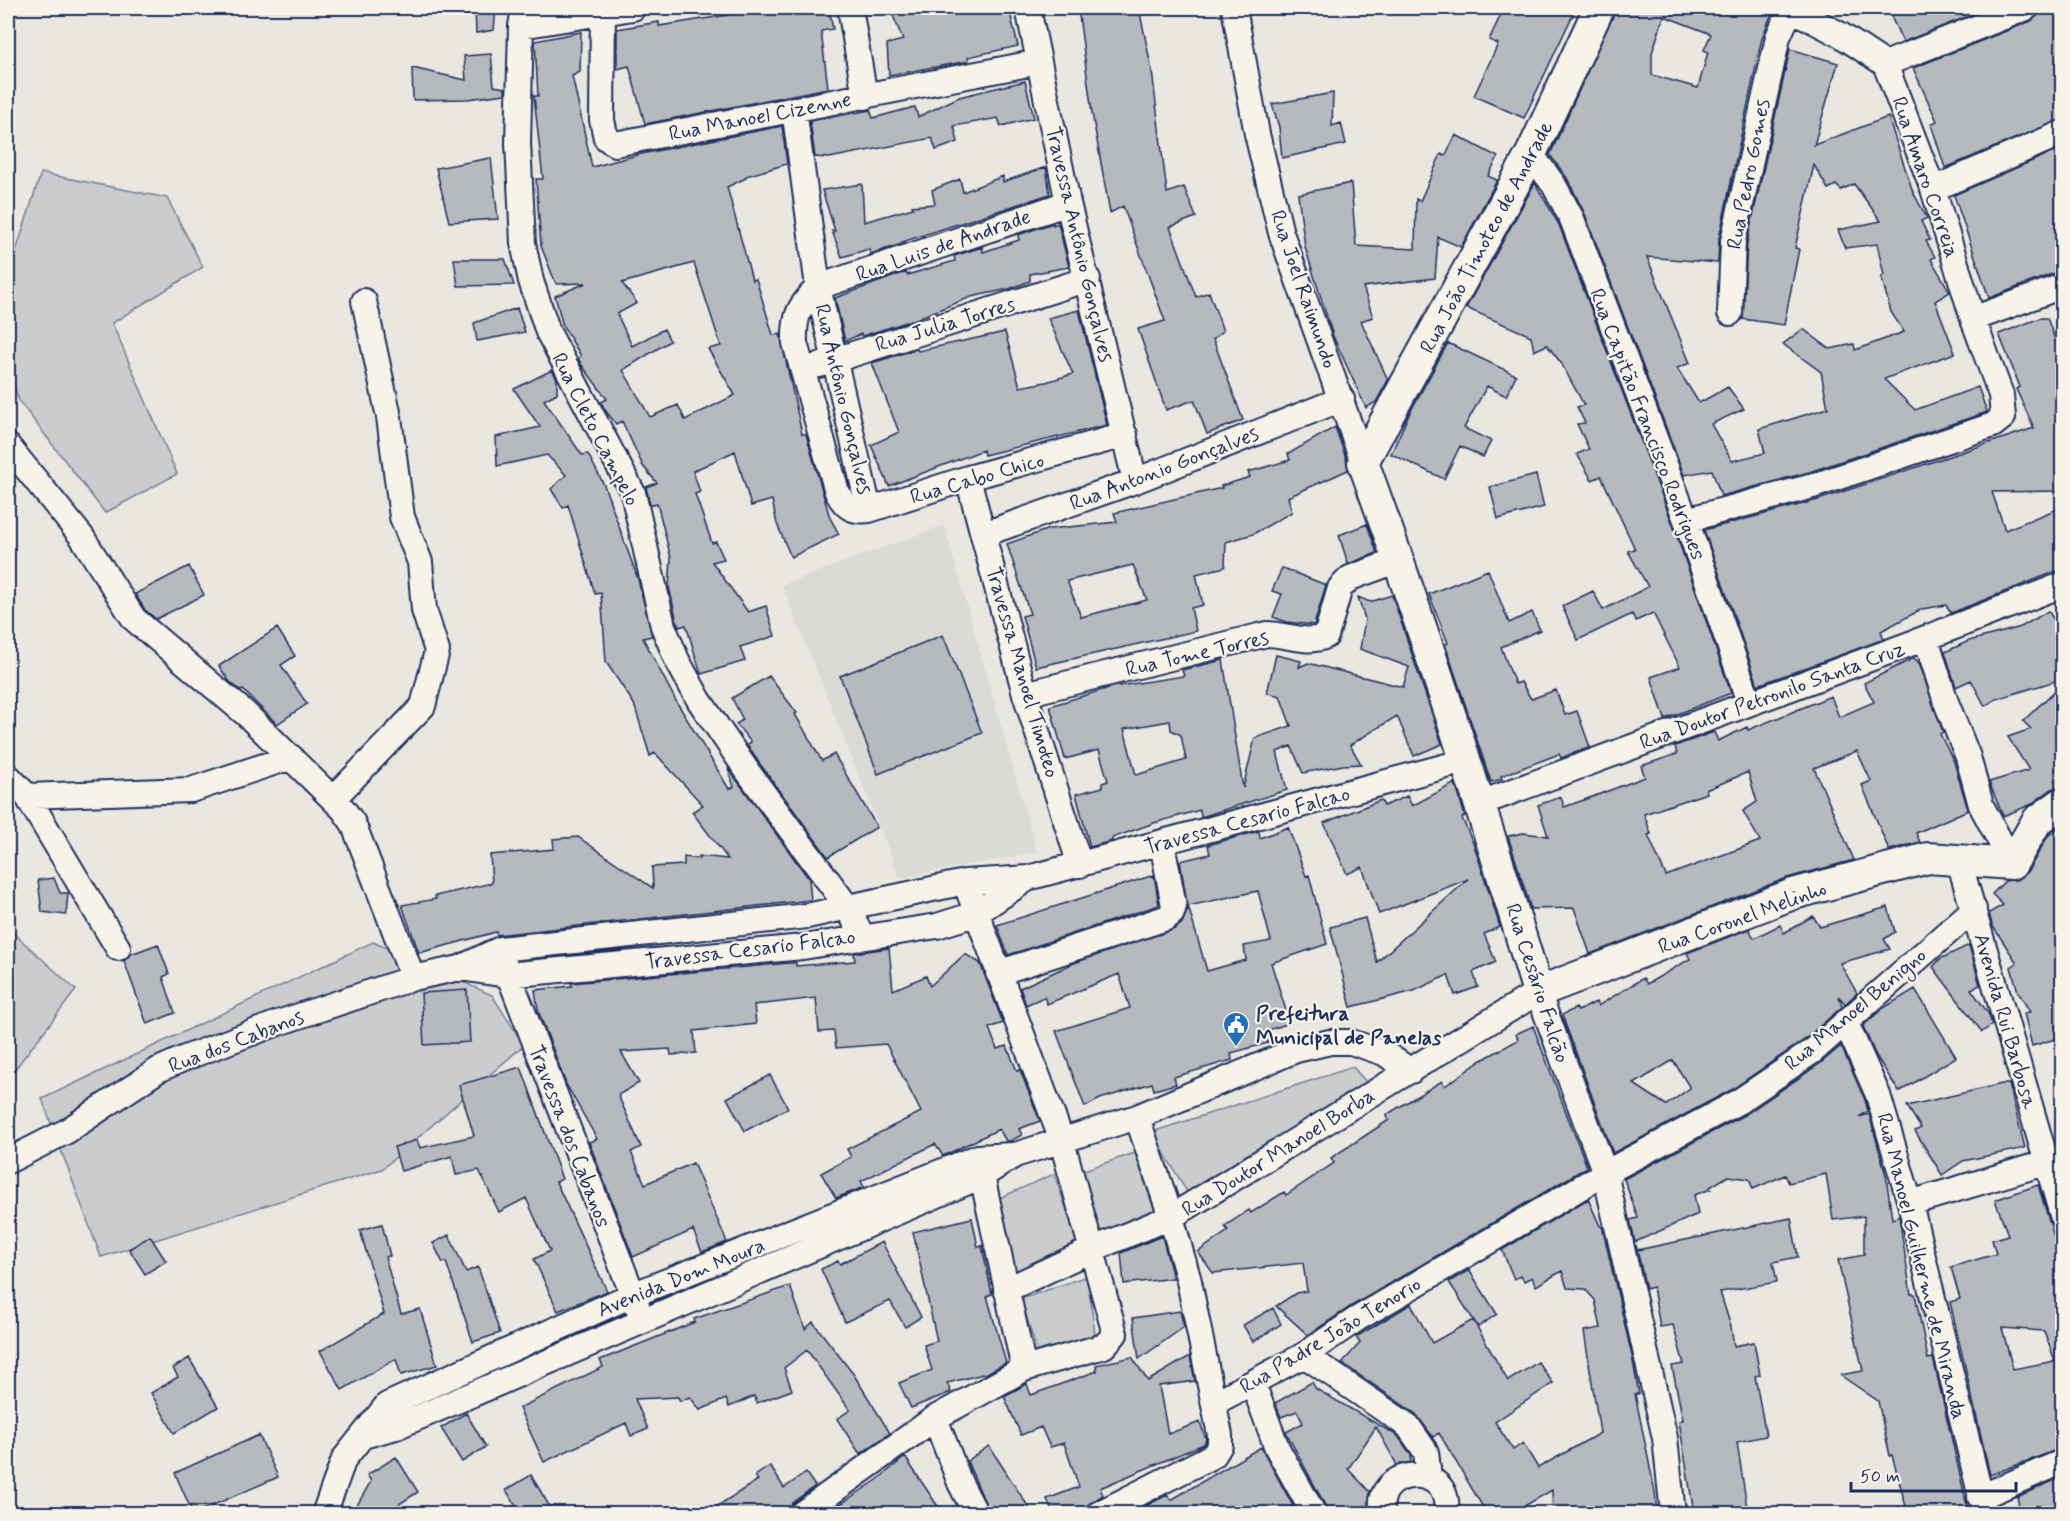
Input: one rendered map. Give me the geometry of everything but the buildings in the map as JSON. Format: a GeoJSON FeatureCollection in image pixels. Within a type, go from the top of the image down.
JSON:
{"type":"FeatureCollection","features":[{"type":"Feature","properties":{"kind":"main road","name":"Rua João Timoteo de Andrade"},"geometry":{"type":"LineString","coordinates":[[1363,462],[1531,154],[1599,8]]}},
{"type":"Feature","properties":{"kind":"main road","name":"Rua Cesário Falcão"},"geometry":{"type":"LineString","coordinates":[[1363,462],[1399,560],[1465,761],[1481,802],[1538,992]]}},
{"type":"Feature","properties":{"kind":"main road"},"geometry":{"type":"LineString","coordinates":[[2012,864],[2037,821],[2062,804]]}},
{"type":"Feature","properties":{"kind":"main road","name":"Rua Coronel Melinho"},"geometry":{"type":"LineString","coordinates":[[1538,992],[1793,894],[1928,858],[2012,864]]}},
{"type":"Feature","properties":{"kind":"street"},"geometry":{"type":"LineString","coordinates":[[522,17],[633,8]]}},
{"type":"Feature","properties":{"kind":"street"},"geometry":{"type":"LineString","coordinates":[[850,8],[865,97]]}},
{"type":"Feature","properties":{"kind":"street","name":"Travessa Antônio Gonçalves"},"geometry":{"type":"LineString","coordinates":[[1028,8],[1068,202],[1135,480]]}},
{"type":"Feature","properties":{"kind":"street","name":"Rua Joel Raimundo"},"geometry":{"type":"LineString","coordinates":[[1234,8],[1257,134],[1281,233],[1363,462]]}},
{"type":"Feature","properties":{"kind":"street"},"geometry":{"type":"LineString","coordinates":[[1790,8],[1840,35],[1885,64],[2026,8]]}},
{"type":"Feature","properties":{"kind":"street","name":"Rua Pedro Gomes"},"geometry":{"type":"LineString","coordinates":[[1730,313],[1733,241],[1778,37],[1790,8]]}},
{"type":"Feature","properties":{"kind":"street","name":"Rua Manoel Cizenne"},"geometry":{"type":"LineString","coordinates":[[603,10],[602,120],[603,131],[610,142],[615,144],[1039,62]]}},
{"type":"Feature","properties":{"kind":"street","name":"Rua Cleto Campelo"},"geometry":{"type":"LineString","coordinates":[[522,17],[518,143],[523,243],[531,281],[548,332],[633,493],[663,626],[677,660],[699,700],[742,763],[849,909],[862,937]]}},
{"type":"Feature","properties":{"kind":"street","name":"Rua Amaro Correia"},"geometry":{"type":"LineString","coordinates":[[1686,520],[1813,486],[1993,425],[2003,417],[2001,394],[1973,320],[1933,189],[1885,64]]}},
{"type":"Feature","properties":{"kind":"street","name":"Rua Antônio Gonçalves"},"geometry":{"type":"LineString","coordinates":[[794,109],[818,287],[869,510],[857,512],[850,509],[837,492],[795,343],[794,322],[800,306],[818,287]]}},
{"type":"Feature","properties":{"kind":"street"},"geometry":{"type":"LineString","coordinates":[[1933,189],[2062,133]]}},
{"type":"Feature","properties":{"kind":"street","name":"Rua Capitão Francisco Rodrigues"},"geometry":{"type":"LineString","coordinates":[[1531,154],[1554,185],[1572,219],[1686,520],[1749,702]]}},
{"type":"Feature","properties":{"kind":"street","name":"Rua Luis de Andrade"},"geometry":{"type":"LineString","coordinates":[[818,287],[1068,202]]}},
{"type":"Feature","properties":{"kind":"street","name":"Rua Julia Torres"},"geometry":{"type":"LineString","coordinates":[[802,371],[1088,279]]}},
{"type":"Feature","properties":{"kind":"street"},"geometry":{"type":"LineString","coordinates":[[1973,320],[2060,295]]}},
{"type":"Feature","properties":{"kind":"street"},"geometry":{"type":"LineString","coordinates":[[333,799],[423,706],[437,651],[424,610],[420,562],[402,517],[389,417],[364,301]]}},
{"type":"Feature","properties":{"kind":"street","name":"Rua Antonio Gonçalves"},"geometry":{"type":"LineString","coordinates":[[984,534],[1135,480],[1342,399]]}},
{"type":"Feature","properties":{"kind":"street","name":"Rua Cabo Chico"},"geometry":{"type":"LineString","coordinates":[[869,510],[968,478],[1125,435]]}},
{"type":"Feature","properties":{"kind":"street"},"geometry":{"type":"LineString","coordinates":[[8,446],[82,537],[134,619],[246,714],[333,799],[353,822],[413,978]]}},
{"type":"Feature","properties":{"kind":"street","name":"Travessa Manoel Timoteo"},"geometry":{"type":"LineString","coordinates":[[968,478],[1025,694],[1080,866]]}},
{"type":"Feature","properties":{"kind":"street","name":"Rua Tome Torres"},"geometry":{"type":"LineString","coordinates":[[1025,694],[1267,634],[1283,634],[1316,641],[1326,636],[1340,588],[1350,578],[1399,560]]}},
{"type":"Feature","properties":{"kind":"street","name":"Rua Doutor Petronilo Santa Cruz"},"geometry":{"type":"LineString","coordinates":[[1481,802],[1926,638],[2062,585]]}},
{"type":"Feature","properties":{"kind":"street"},"geometry":{"type":"LineString","coordinates":[[1926,638],[1946,702],[1968,757],[1981,805],[2012,864]]}},
{"type":"Feature","properties":{"kind":"street"},"geometry":{"type":"LineString","coordinates":[[27,796],[191,790],[291,757]]}},
{"type":"Feature","properties":{"kind":"street","name":"Travessa Cesario Falcao"},"geometry":{"type":"LineString","coordinates":[[413,978],[460,968],[500,949],[807,916],[849,909],[965,882],[1028,878],[1080,866],[1465,761]]}},
{"type":"Feature","properties":{"kind":"street"},"geometry":{"type":"LineString","coordinates":[[8,776],[27,796],[117,948]]}},
{"type":"Feature","properties":{"kind":"street"},"geometry":{"type":"LineString","coordinates":[[998,973],[1166,918],[1172,913],[1174,906],[1162,843]]}},
{"type":"Feature","properties":{"kind":"street","name":"Avenida Rui Barbosa"},"geometry":{"type":"LineString","coordinates":[[1959,861],[2062,1215]]}},
{"type":"Feature","properties":{"kind":"street","name":"Travessa Cesario Falcao"},"geometry":{"type":"LineString","coordinates":[[460,968],[507,975],[803,946],[937,926],[975,914],[1028,878]]}},
{"type":"Feature","properties":{"kind":"street"},"geometry":{"type":"LineString","coordinates":[[801,1514],[935,1418],[1024,1369],[1104,1346],[1114,1338],[1113,1322],[1061,1138],[975,914],[965,882]]}},
{"type":"Feature","properties":{"kind":"street","name":"Rua Manoel Benigno"},"geometry":{"type":"LineString","coordinates":[[1605,1173],[1738,1102],[1813,1051],[1914,959],[1974,909]]}},
{"type":"Feature","properties":{"kind":"street","name":"Travessa dos Cabanos"},"geometry":{"type":"LineString","coordinates":[[500,949],[507,975],[643,1323]]}},
{"type":"Feature","properties":{"kind":"street","name":"Rua dos Cabanos"},"geometry":{"type":"LineString","coordinates":[[8,1161],[67,1131],[158,1070],[278,1023],[413,978]]}},
{"type":"Feature","properties":{"kind":"street","name":"Rua Doutor Manoel Borba"},"geometry":{"type":"LineString","coordinates":[[1006,1290],[1093,1249],[1171,1217],[1538,992]]}},
{"type":"Feature","properties":{"kind":"street","name":"Rua Cesário Falcão"},"geometry":{"type":"LineString","coordinates":[[1538,992],[1605,1173],[1665,1438],[1673,1514]]}},
{"type":"Feature","properties":{"kind":"street","name":"Rua Manoel Guilherme de Miranda"},"geometry":{"type":"LineString","coordinates":[[1845,1023],[1878,1095],[1910,1203],[1983,1505]]}},
{"type":"Feature","properties":{"kind":"street"},"geometry":{"type":"LineString","coordinates":[[1024,1369],[980,1166],[1061,1138],[1137,1117],[1296,1050],[1330,1042],[1351,1042],[1384,1053],[1411,1071]]}},
{"type":"Feature","properties":{"kind":"street"},"geometry":{"type":"LineString","coordinates":[[1098,1514],[1214,1455],[1220,1445],[1214,1403],[1189,1281],[1171,1217],[1137,1117]]}},
{"type":"Feature","properties":{"kind":"street"},"geometry":{"type":"LineString","coordinates":[[1910,1203],[2045,1163]]}},
{"type":"Feature","properties":{"kind":"street","name":"Avenida Dom Moura"},"geometry":{"type":"LineString","coordinates":[[363,1436],[387,1405],[632,1296],[758,1245],[980,1166]]}},
{"type":"Feature","properties":{"kind":"street","name":"Avenida Dom Moura"},"geometry":{"type":"LineString","coordinates":[[363,1436],[396,1427],[767,1269],[980,1166]]}},
{"type":"Feature","properties":{"kind":"street","name":"Rua Padre João Tenorio"},"geometry":{"type":"LineString","coordinates":[[1214,1403],[1304,1355],[1357,1319],[1605,1173]]}},
{"type":"Feature","properties":{"kind":"street"},"geometry":{"type":"LineString","coordinates":[[758,1245],[767,1269]]}},
{"type":"Feature","properties":{"kind":"street"},"geometry":{"type":"LineString","coordinates":[[509,1351],[518,1376]]}},
{"type":"Feature","properties":{"kind":"street"},"geometry":{"type":"LineString","coordinates":[[1304,1355],[1408,1426],[1426,1452],[1428,1477]]}},
{"type":"Feature","properties":{"kind":"street"},"geometry":{"type":"LineString","coordinates":[[1252,1383],[1277,1448],[1314,1514]]}},
{"type":"Feature","properties":{"kind":"street"},"geometry":{"type":"LineString","coordinates":[[935,1418],[960,1483],[976,1514]]}},
{"type":"Feature","properties":{"kind":"street"},"geometry":{"type":"LineString","coordinates":[[324,1514],[344,1459],[363,1436]]}},
{"type":"Feature","properties":{"kind":"street"},"geometry":{"type":"LineString","coordinates":[[1983,1505],[2062,1462]]}},
{"type":"Feature","properties":{"kind":"street"},"geometry":{"type":"LineString","coordinates":[[1383,1514],[1381,1505],[1389,1485],[1407,1474],[1428,1477],[1441,1487],[1448,1503],[1446,1514]]}},
{"type":"Feature","properties":{"kind":"shaded area"},"geometry":{"type":"Polygon","coordinates":[[[41,173],[167,198],[203,267],[112,323],[177,474],[105,513],[19,401],[8,365],[8,276],[41,173]]]}},
{"type":"Feature","properties":{"kind":"shaded area"},"geometry":{"type":"Polygon","coordinates":[[[944,525],[1037,852],[900,878],[782,585],[944,525]]]}},
{"type":"Feature","properties":{"kind":"shaded area"},"geometry":{"type":"Polygon","coordinates":[[[8,928],[76,990],[8,1078],[8,928]]]}},
{"type":"Feature","properties":{"kind":"shaded area"},"geometry":{"type":"Polygon","coordinates":[[[373,942],[492,995],[524,1045],[382,1169],[101,1257],[42,1099],[373,942]]]}},
{"type":"Feature","properties":{"kind":"shaded area"},"geometry":{"type":"Polygon","coordinates":[[[1353,1067],[1373,1090],[1188,1194],[1152,1132],[1353,1067]]]}},
{"type":"Feature","properties":{"kind":"shaded area"},"geometry":{"type":"Polygon","coordinates":[[[1135,1153],[1158,1220],[1099,1242],[1078,1172],[1135,1153]]]}},
{"type":"Feature","properties":{"kind":"shaded area"},"geometry":{"type":"Polygon","coordinates":[[[1054,1174],[1081,1250],[1013,1273],[997,1199],[1054,1174]]]}},
{"type":"Feature","properties":{"kind":"shaded area"},"geometry":{"type":"Polygon","coordinates":[[[1087,1276],[1096,1341],[1039,1358],[1021,1299],[1087,1276]]]}},
{"type":"Feature","properties":{"kind":"place","name":"Prefeitura Municipal de Panelas"},"geometry":{"type":"Point","coordinates":[1236,1048]}}]}
